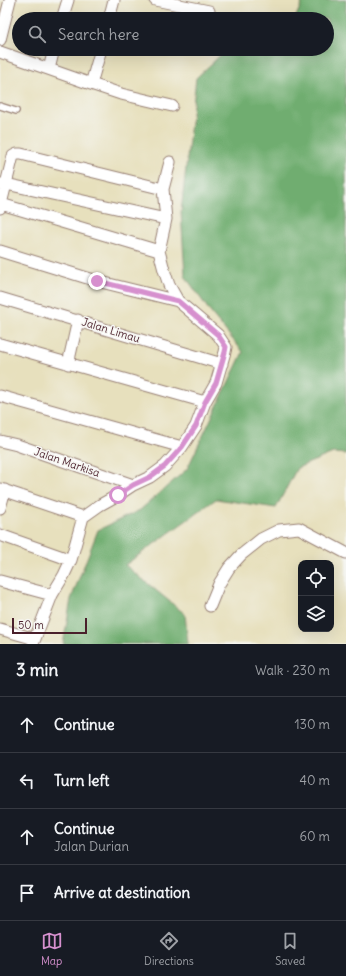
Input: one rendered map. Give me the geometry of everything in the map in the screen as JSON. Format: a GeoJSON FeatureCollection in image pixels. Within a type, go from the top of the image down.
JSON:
{"type":"FeatureCollection","features":[{"type":"Feature","properties":{"kind":"street"},"geometry":{"type":"LineString","coordinates":[[0,40],[10,0]]}},
{"type":"Feature","properties":{"kind":"street"},"geometry":{"type":"LineString","coordinates":[[64,12],[68,0]]}},
{"type":"Feature","properties":{"kind":"street"},"geometry":{"type":"LineString","coordinates":[[111,12],[114,0]]}},
{"type":"Feature","properties":{"kind":"street"},"geometry":{"type":"LineString","coordinates":[[155,0],[209,11]]}},
{"type":"Feature","properties":{"kind":"street"},"geometry":{"type":"LineString","coordinates":[[0,52],[121,94],[172,106]]}},
{"type":"Feature","properties":{"kind":"street"},"geometry":{"type":"LineString","coordinates":[[49,69],[52,56]]}},
{"type":"Feature","properties":{"kind":"street"},"geometry":{"type":"LineString","coordinates":[[91,84],[99,56]]}},
{"type":"Feature","properties":{"kind":"street"},"geometry":{"type":"LineString","coordinates":[[159,250],[0,206],[3,184],[13,156],[17,154],[163,190]]}},
{"type":"Feature","properties":{"kind":"street"},"geometry":{"type":"LineString","coordinates":[[0,629],[34,642],[52,595],[71,560],[83,518],[100,505],[133,485],[150,477],[165,466],[182,447],[196,426],[205,402],[216,383],[226,347],[218,335],[178,301],[169,285],[159,250],[166,218],[163,190],[170,162]]}},
{"type":"Feature","properties":{"kind":"street"},"geometry":{"type":"LineString","coordinates":[[3,184],[166,218]]}},
{"type":"Feature","properties":{"kind":"street"},"geometry":{"type":"LineString","coordinates":[[0,251],[97,281],[178,301]]}},
{"type":"Feature","properties":{"kind":"street","name":"Jalan Limau"},"geometry":{"type":"LineString","coordinates":[[0,298],[222,364]]}},
{"type":"Feature","properties":{"kind":"street"},"geometry":{"type":"LineString","coordinates":[[68,364],[78,320]]}},
{"type":"Feature","properties":{"kind":"street"},"geometry":{"type":"LineString","coordinates":[[0,344],[205,402]]}},
{"type":"Feature","properties":{"kind":"street"},"geometry":{"type":"LineString","coordinates":[[0,396],[182,447]]}},
{"type":"Feature","properties":{"kind":"street","name":"Jalan Markisa"},"geometry":{"type":"LineString","coordinates":[[0,441],[17,445],[133,485]]}},
{"type":"Feature","properties":{"kind":"street"},"geometry":{"type":"LineString","coordinates":[[0,508],[2,490],[83,518]]}},
{"type":"Feature","properties":{"kind":"street"},"geometry":{"type":"LineString","coordinates":[[210,606],[219,584],[229,568],[241,555],[261,539],[279,530],[299,528],[346,553]]}},
{"type":"Feature","properties":{"kind":"street"},"geometry":{"type":"LineString","coordinates":[[0,535],[71,560]]}},
{"type":"Feature","properties":{"kind":"street"},"geometry":{"type":"LineString","coordinates":[[0,581],[52,595]]}},
{"type":"Feature","properties":{"kind":"lane"},"geometry":{"type":"LineString","coordinates":[[0,106],[16,111]]}},
{"type":"Feature","properties":{"kind":"green space"},"geometry":{"type":"Polygon","coordinates":[[[303,0],[346,0],[346,454],[333,453],[297,468],[276,508],[216,499],[125,565],[185,614],[188,644],[63,644],[71,599],[98,530],[140,510],[187,469],[243,352],[211,313],[185,276],[181,212],[196,78],[220,56],[334,56],[334,12],[298,12],[303,0]]]}},
{"type":"Feature","properties":{"kind":"route"},"geometry":{"type":"LineString","coordinates":[[97,281],[178,301],[218,335],[226,347],[216,383],[205,402],[196,426],[182,447],[165,466],[150,477],[133,485],[118,495]]}}]}
